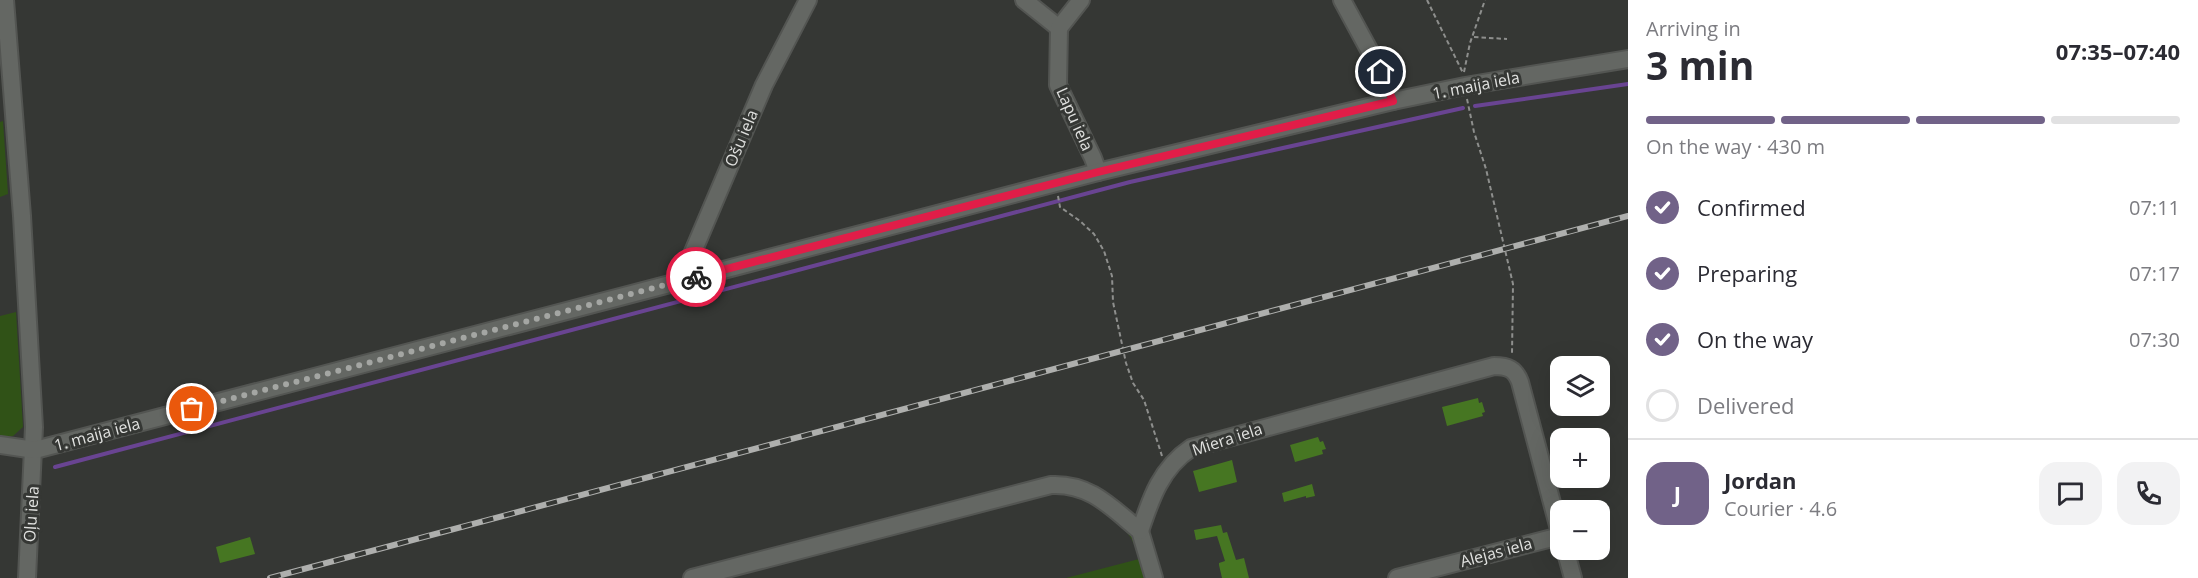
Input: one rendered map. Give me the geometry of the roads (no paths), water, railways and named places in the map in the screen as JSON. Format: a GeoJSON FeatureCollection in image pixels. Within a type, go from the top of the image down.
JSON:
{"type":"FeatureCollection","features":[{"type":"Feature","properties":{"kind":"street","name":"Oļu iela"},"geometry":{"type":"LineString","coordinates":[[5,0],[30,341],[35,450],[27,578]]}},
{"type":"Feature","properties":{"kind":"street","name":"Ošu iela"},"geometry":{"type":"LineString","coordinates":[[684,280],[690,259],[764,85],[808,0]]}},
{"type":"Feature","properties":{"kind":"street"},"geometry":{"type":"LineString","coordinates":[[1024,0],[1059,28],[1082,0]]}},
{"type":"Feature","properties":{"kind":"street"},"geometry":{"type":"LineString","coordinates":[[1342,0],[1381,72],[1393,101]]}},
{"type":"Feature","properties":{"kind":"street","name":"Lapu iela"},"geometry":{"type":"LineString","coordinates":[[1059,28],[1058,85],[1094,158],[1098,172]]}},
{"type":"Feature","properties":{"kind":"street","name":"1. maija iela"},"geometry":{"type":"LineString","coordinates":[[35,450],[1098,172],[1393,101],[1465,86],[1628,59]]}},
{"type":"Feature","properties":{"kind":"street","name":"Miera iela"},"geometry":{"type":"LineString","coordinates":[[1140,531],[1150,499],[1162,475],[1181,455],[1203,443],[1494,366],[1508,367],[1517,375],[1520,382],[1551,500]]}},
{"type":"Feature","properties":{"kind":"street"},"geometry":{"type":"LineString","coordinates":[[0,445],[35,450]]}},
{"type":"Feature","properties":{"kind":"street"},"geometry":{"type":"LineString","coordinates":[[692,578],[1051,485],[1075,486],[1086,490],[1140,531],[1154,578]]}},
{"type":"Feature","properties":{"kind":"street","name":"Alejas iela"},"geometry":{"type":"LineString","coordinates":[[1397,578],[1550,537]]}},
{"type":"Feature","properties":{"kind":"street"},"geometry":{"type":"LineString","coordinates":[[1568,560],[1573,578]]}},
{"type":"Feature","properties":{"kind":"waterway"},"geometry":{"type":"LineString","coordinates":[[1475,106],[1628,84]]}},
{"type":"Feature","properties":{"kind":"waterway"},"geometry":{"type":"LineString","coordinates":[[55,467],[1130,182],[1463,108]]}},
{"type":"Feature","properties":{"kind":"railway"},"geometry":{"type":"LineString","coordinates":[[270,578],[1628,216]]}}]}
